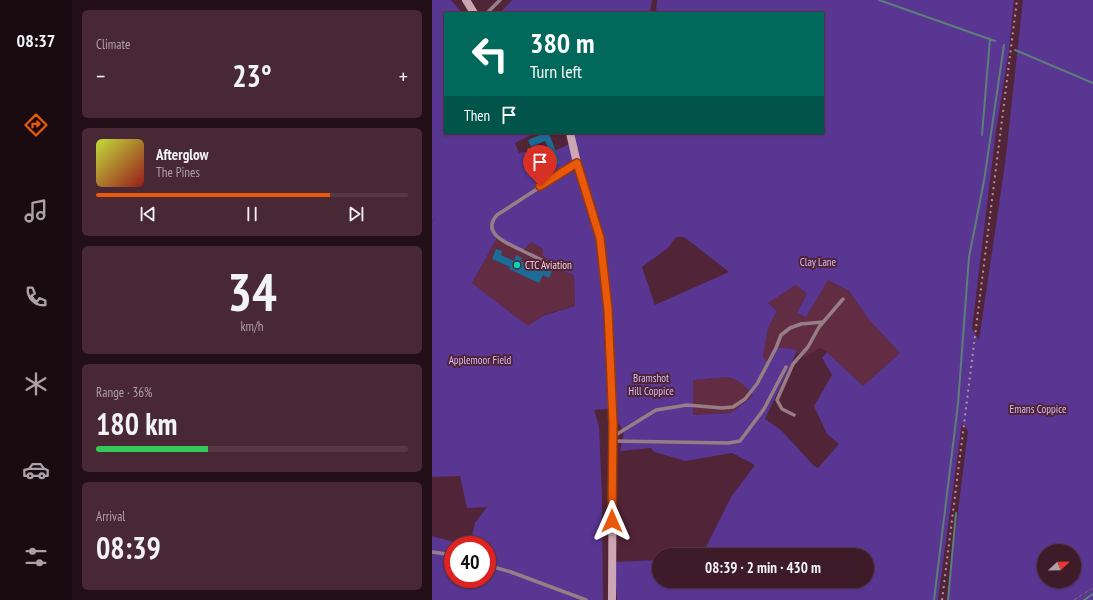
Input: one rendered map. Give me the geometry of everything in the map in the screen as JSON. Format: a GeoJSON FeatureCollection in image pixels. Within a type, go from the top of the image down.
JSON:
{"type":"FeatureCollection","features":[{"type":"Feature","properties":{"kind":"street"},"geometry":{"type":"LineString","coordinates":[[466,0],[473,12]]}},
{"type":"Feature","properties":{"kind":"street"},"geometry":{"type":"LineString","coordinates":[[570,134],[577,163],[600,238],[608,310],[613,439],[612,600]]}},
{"type":"Feature","properties":{"kind":"lane"},"geometry":{"type":"LineString","coordinates":[[488,12],[500,0]]}},
{"type":"Feature","properties":{"kind":"lane"},"geometry":{"type":"LineString","coordinates":[[529,150],[532,166],[540,186]]}},
{"type":"Feature","properties":{"kind":"lane"},"geometry":{"type":"LineString","coordinates":[[549,264],[501,241],[493,232],[491,225],[493,219],[497,215],[577,163]]}},
{"type":"Feature","properties":{"kind":"lane"},"geometry":{"type":"LineString","coordinates":[[794,415],[782,409],[777,400],[794,364],[808,347],[819,327],[843,299]]}},
{"type":"Feature","properties":{"kind":"lane"},"geometry":{"type":"LineString","coordinates":[[613,439],[656,410],[686,405],[722,408],[733,407],[745,399],[757,384],[776,348],[781,335],[790,328],[801,324],[823,322]]}},
{"type":"Feature","properties":{"kind":"lane"},"geometry":{"type":"LineString","coordinates":[[613,439],[728,443],[740,441],[764,409],[786,367]]}},
{"type":"Feature","properties":{"kind":"lane"},"geometry":{"type":"LineString","coordinates":[[432,552],[444,554]]}},
{"type":"Feature","properties":{"kind":"lane"},"geometry":{"type":"LineString","coordinates":[[496,568],[586,600]]}},
{"type":"Feature","properties":{"kind":"path"},"geometry":{"type":"LineString","coordinates":[[1074,600],[1093,588]]}},
{"type":"Feature","properties":{"kind":"shaded area"},"geometry":{"type":"Polygon","coordinates":[[[497,238],[530,242],[543,249],[544,256],[556,264],[555,268],[574,275],[575,306],[542,315],[528,327],[472,283],[497,238]]]}},
{"type":"Feature","properties":{"kind":"shaded area"},"geometry":{"type":"Polygon","coordinates":[[[828,280],[849,291],[870,321],[900,353],[863,386],[827,352],[820,348],[805,357],[793,349],[774,347],[767,363],[763,357],[768,328],[777,311],[768,303],[796,285],[807,294],[797,313],[828,280]]]}},
{"type":"Feature","properties":{"kind":"shaded area"},"geometry":{"type":"Polygon","coordinates":[[[727,377],[743,383],[753,396],[731,413],[693,415],[693,380],[727,377]]]}},
{"type":"Feature","properties":{"kind":"green space"},"geometry":{"type":"Polygon","coordinates":[[[432,0],[451,0],[461,12],[444,12],[444,134],[533,134],[515,143],[519,153],[529,151],[531,161],[572,143],[573,134],[824,134],[824,12],[656,12],[657,0],[1014,0],[1009,50],[996,131],[972,329],[979,340],[1005,164],[1023,0],[1093,0],[1093,600],[947,600],[968,431],[962,423],[938,600],[617,600],[614,562],[652,560],[652,588],[874,588],[874,548],[706,548],[731,497],[755,465],[732,453],[686,461],[654,452],[651,448],[620,451],[624,431],[608,409],[594,410],[599,426],[602,498],[603,600],[432,600],[432,536],[444,539],[444,588],[496,588],[496,536],[472,536],[475,523],[487,507],[467,508],[460,476],[432,477],[432,223],[437,215],[432,222],[432,0]],[[676,237],[668,248],[642,267],[655,305],[729,272],[684,237],[676,237]],[[497,238],[472,283],[528,326],[542,316],[575,306],[574,275],[554,268],[556,264],[543,256],[543,249],[531,242],[523,250],[497,238]],[[601,259],[607,394],[609,332],[601,259]],[[828,280],[806,317],[797,313],[807,294],[796,285],[768,303],[777,311],[768,328],[763,357],[767,362],[774,347],[793,349],[797,351],[765,419],[781,430],[814,466],[818,468],[839,444],[827,434],[814,406],[832,375],[822,358],[827,352],[863,386],[900,353],[870,321],[849,291],[828,280]],[[727,377],[693,380],[693,415],[731,413],[753,396],[742,384],[727,377]]]}},
{"type":"Feature","properties":{"kind":"green space"},"geometry":{"type":"Polygon","coordinates":[[[512,0],[652,0],[650,12],[501,12],[512,0]]]}},
{"type":"Feature","properties":{"kind":"building"},"geometry":{"type":"Polygon","coordinates":[[[543,134],[549,134],[560,163],[552,166],[549,158],[552,157],[545,141],[531,147],[528,140],[543,134]]]}},
{"type":"Feature","properties":{"kind":"building","name":"CTC Aviation"},"geometry":{"type":"Polygon","coordinates":[[[496,249],[502,251],[501,255],[514,261],[516,255],[522,258],[520,261],[538,270],[540,266],[552,271],[549,278],[543,275],[539,283],[509,269],[510,267],[492,259],[496,249]]]}},
{"type":"Feature","properties":{"kind":"waterway"},"geometry":{"type":"LineString","coordinates":[[879,0],[995,41]]}},
{"type":"Feature","properties":{"kind":"waterway"},"geometry":{"type":"LineString","coordinates":[[982,135],[990,39]]}},
{"type":"Feature","properties":{"kind":"waterway"},"geometry":{"type":"LineString","coordinates":[[934,600],[958,404],[969,257],[984,181],[1004,45]]}},
{"type":"Feature","properties":{"kind":"waterway"},"geometry":{"type":"LineString","coordinates":[[1015,50],[1093,83]]}},
{"type":"Feature","properties":{"kind":"waterway"},"geometry":{"type":"LineString","coordinates":[[948,600],[956,513]]}},
{"type":"Feature","properties":{"kind":"waterway"},"geometry":{"type":"LineString","coordinates":[[1084,600],[1093,594]]}},
{"type":"Feature","properties":{"kind":"railway"},"geometry":{"type":"LineString","coordinates":[[942,600],[1017,0]]}},
{"type":"Feature","properties":{"kind":"place","name":"CTC Aviation"},"geometry":{"type":"Point","coordinates":[517,265]}},
{"type":"Feature","properties":{"kind":"route"},"geometry":{"type":"LineString","coordinates":[[540,186],[577,163],[600,238],[608,310],[613,423],[612,521]]}},
{"type":"Feature","properties":{"kind":"park label","name":"Clay Lane"},"geometry":{"type":"Point","coordinates":[818,262]}},
{"type":"Feature","properties":{"kind":"park label","name":"Applemoor Field"},"geometry":{"type":"Point","coordinates":[480,360]}},
{"type":"Feature","properties":{"kind":"park label","name":"Bramshot Hill Coppice"},"geometry":{"type":"Point","coordinates":[651,384]}},
{"type":"Feature","properties":{"kind":"park label","name":"Emans Coppice"},"geometry":{"type":"Point","coordinates":[1038,409]}}]}
